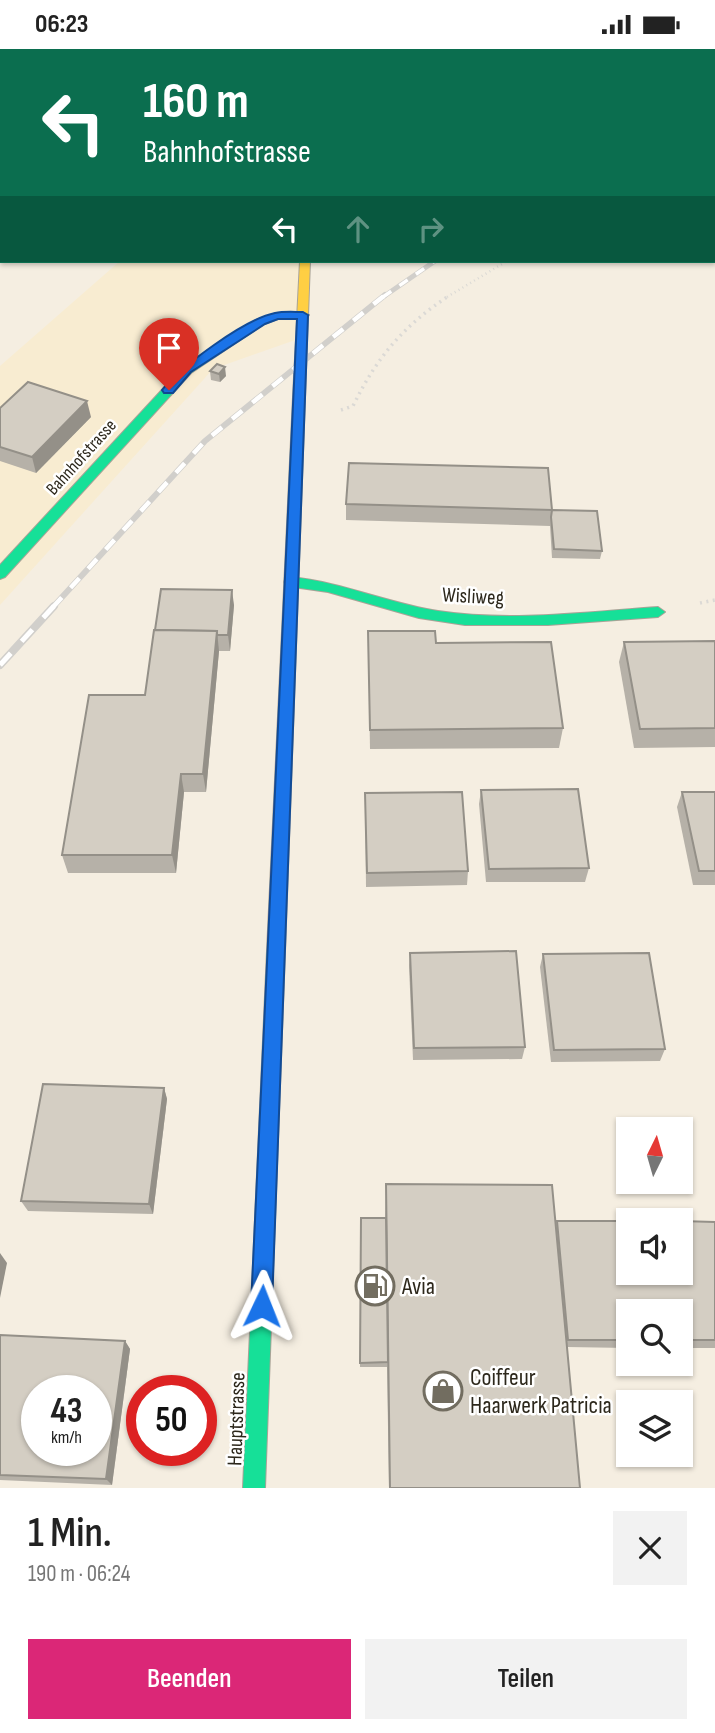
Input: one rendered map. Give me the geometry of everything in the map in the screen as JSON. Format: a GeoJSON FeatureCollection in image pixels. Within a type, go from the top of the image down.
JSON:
{"type":"FeatureCollection","features":[{"type":"Feature","properties":{"kind":"main road","name":"Hauptstrasse"},"geometry":{"type":"LineString","coordinates":[[254,1488],[305,263]]}},
{"type":"Feature","properties":{"kind":"main road","name":"Bahnhofstrasse"},"geometry":{"type":"LineString","coordinates":[[0,574],[187,370],[260,321],[276,316],[303,315]]}},
{"type":"Feature","properties":{"kind":"main road","name":"Wisliweg"},"geometry":{"type":"LineString","coordinates":[[291,582],[320,582],[436,616],[468,620],[658,612]]}},
{"type":"Feature","properties":{"kind":"path"},"geometry":{"type":"LineString","coordinates":[[299,415],[327,414],[353,406],[388,347],[421,316],[476,278],[503,263]]}},
{"type":"Feature","properties":{"kind":"shaded area"},"geometry":{"type":"Polygon","coordinates":[[[118,263],[305,263],[301,338],[213,369],[0,605],[0,366],[118,263]]]}},
{"type":"Feature","properties":{"kind":"building"},"geometry":{"type":"Polygon","coordinates":[[[217,364],[225,367],[219,374],[210,371],[217,364]]]}},
{"type":"Feature","properties":{"kind":"building"},"geometry":{"type":"Polygon","coordinates":[[[28,382],[87,401],[32,457],[0,447],[0,408],[28,382]]]}},
{"type":"Feature","properties":{"kind":"building"},"geometry":{"type":"Polygon","coordinates":[[[349,463],[548,468],[552,510],[346,504],[349,463]]]}},
{"type":"Feature","properties":{"kind":"building"},"geometry":{"type":"Polygon","coordinates":[[[552,510],[597,511],[602,551],[554,549],[552,510]]]}},
{"type":"Feature","properties":{"kind":"building"},"geometry":{"type":"Polygon","coordinates":[[[161,589],[232,590],[228,635],[217,635],[217,631],[155,630],[161,589]]]}},
{"type":"Feature","properties":{"kind":"building"},"geometry":{"type":"Polygon","coordinates":[[[154,630],[217,631],[203,774],[181,774],[172,855],[62,855],[89,695],[145,695],[154,630]]]}},
{"type":"Feature","properties":{"kind":"building"},"geometry":{"type":"Polygon","coordinates":[[[368,631],[435,631],[436,643],[551,642],[563,728],[370,730],[368,631]]]}},
{"type":"Feature","properties":{"kind":"building"},"geometry":{"type":"Polygon","coordinates":[[[715,641],[715,728],[640,729],[624,642],[715,641]]]}},
{"type":"Feature","properties":{"kind":"building"},"geometry":{"type":"Polygon","coordinates":[[[578,789],[589,868],[489,869],[481,790],[578,789]]]}},
{"type":"Feature","properties":{"kind":"building"},"geometry":{"type":"Polygon","coordinates":[[[462,792],[468,871],[367,873],[365,793],[462,792]]]}},
{"type":"Feature","properties":{"kind":"building"},"geometry":{"type":"Polygon","coordinates":[[[682,792],[715,792],[715,871],[699,871],[682,792]]]}},
{"type":"Feature","properties":{"kind":"building"},"geometry":{"type":"Polygon","coordinates":[[[516,951],[525,1047],[414,1048],[410,953],[516,951]]]}},
{"type":"Feature","properties":{"kind":"building"},"geometry":{"type":"Polygon","coordinates":[[[649,953],[665,1049],[554,1050],[543,954],[649,953]]]}},
{"type":"Feature","properties":{"kind":"building"},"geometry":{"type":"Polygon","coordinates":[[[43,1084],[164,1088],[149,1204],[21,1201],[43,1084]]]}},
{"type":"Feature","properties":{"kind":"building"},"geometry":{"type":"Polygon","coordinates":[[[386,1184],[552,1185],[580,1488],[390,1488],[386,1184]]]}},
{"type":"Feature","properties":{"kind":"building"},"geometry":{"type":"Polygon","coordinates":[[[361,1218],[386,1218],[388,1362],[360,1363],[361,1218]]]}},
{"type":"Feature","properties":{"kind":"building"},"geometry":{"type":"Polygon","coordinates":[[[557,1221],[616,1221],[616,1285],[693,1285],[693,1221],[715,1222],[715,1340],[693,1340],[693,1299],[616,1299],[616,1340],[568,1340],[557,1221]]]}},
{"type":"Feature","properties":{"kind":"building"},"geometry":{"type":"Polygon","coordinates":[[[0,1335],[125,1341],[112,1435],[112,1375],[21,1375],[21,1466],[108,1466],[106,1479],[0,1475],[0,1335]]]}},
{"type":"Feature","properties":{"kind":"railway"},"geometry":{"type":"LineString","coordinates":[[383,297],[432,263]]}},
{"type":"Feature","properties":{"kind":"railway"},"geometry":{"type":"LineString","coordinates":[[53,607],[205,441],[385,295]]}},
{"type":"Feature","properties":{"kind":"railway"},"geometry":{"type":"LineString","coordinates":[[0,665],[54,606]]}},
{"type":"Feature","properties":{"kind":"traffic: fast"},"geometry":{"type":"LineString","coordinates":[[0,574],[187,370],[260,322],[277,316],[303,315]]}},
{"type":"Feature","properties":{"kind":"traffic: fast"},"geometry":{"type":"LineString","coordinates":[[291,582],[328,587],[419,612],[465,619],[548,620],[658,612]]}},
{"type":"Feature","properties":{"kind":"traffic: fast"},"geometry":{"type":"LineString","coordinates":[[254,1488],[276,951]]}},
{"type":"Feature","properties":{"kind":"traffic: slow"},"geometry":{"type":"LineString","coordinates":[[299,397],[305,263]]}},
{"type":"Feature","properties":{"kind":"traffic: jam"},"geometry":{"type":"LineString","coordinates":[[276,951],[299,397]]}},
{"type":"Feature","properties":{"kind":"place","name":"Avia"},"geometry":{"type":"Point","coordinates":[375,1286]}},
{"type":"Feature","properties":{"kind":"place","name":"Coiffeur Haarwerk Patricia"},"geometry":{"type":"Point","coordinates":[443,1391]}},
{"type":"Feature","properties":{"kind":"route"},"geometry":{"type":"LineString","coordinates":[[169,390],[187,370],[260,321],[276,316],[303,315],[262,1306]]}}]}
